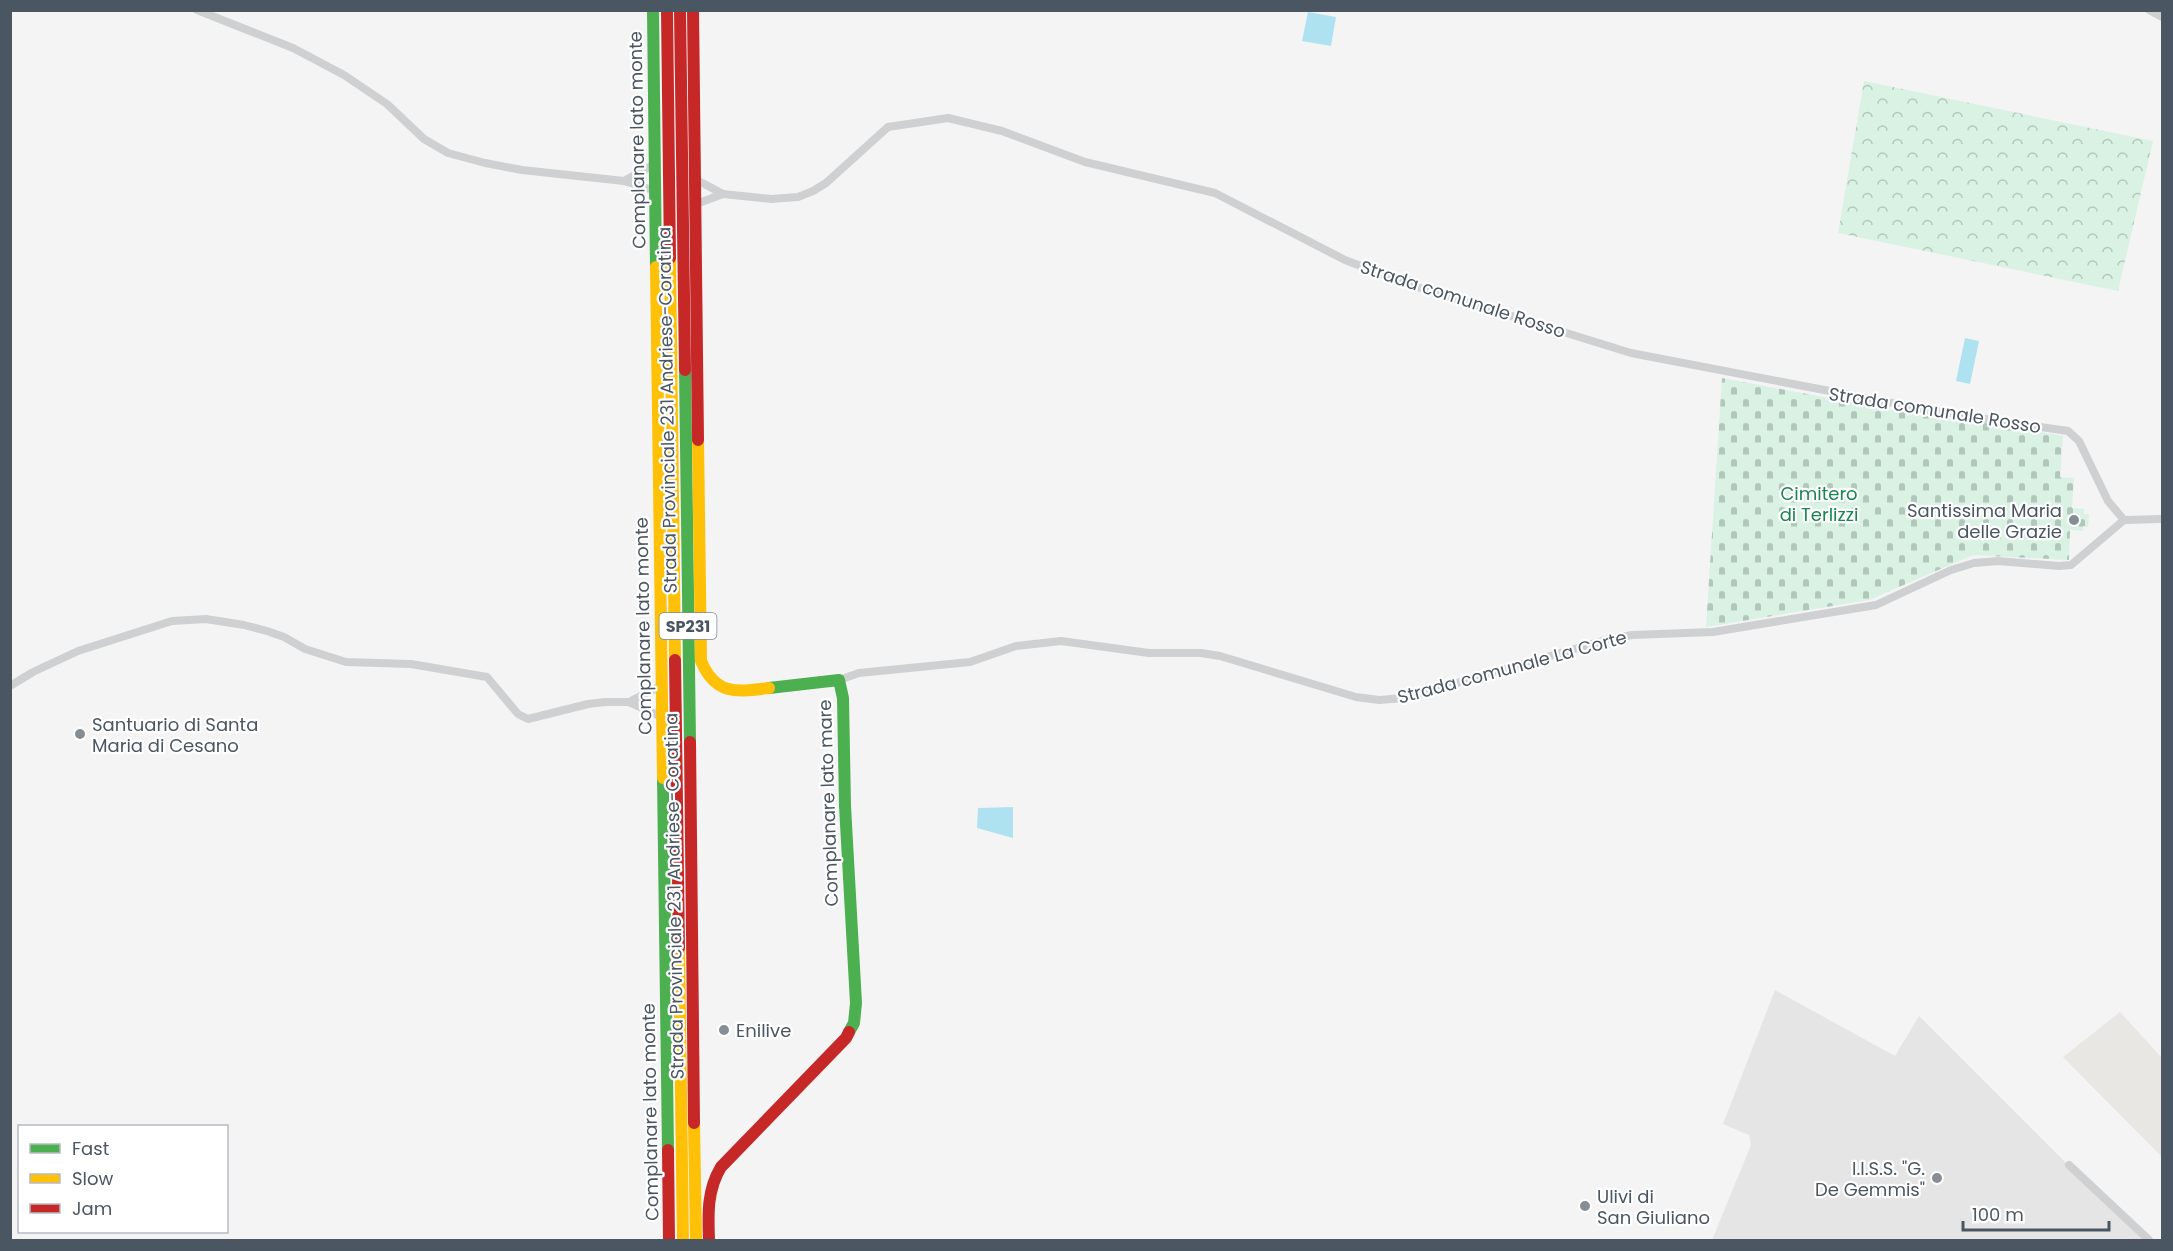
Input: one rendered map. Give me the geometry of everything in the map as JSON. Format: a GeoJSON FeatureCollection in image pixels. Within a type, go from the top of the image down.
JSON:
{"type":"FeatureCollection","features":[{"type":"Feature","properties":{"kind":"main road","name":"Complanare lato monte"},"geometry":{"type":"LineString","coordinates":[[653,10],[669,1240]]}},
{"type":"Feature","properties":{"kind":"main road","name":"Strada Provinciale 231 Andriese-Coratina"},"geometry":{"type":"LineString","coordinates":[[667,10],[683,1240]]}},
{"type":"Feature","properties":{"kind":"main road","name":"Strada Provinciale 231 Andriese-Coratina"},"geometry":{"type":"LineString","coordinates":[[680,10],[696,1240]]}},
{"type":"Feature","properties":{"kind":"main road","name":"Complanare lato mare"},"geometry":{"type":"LineString","coordinates":[[693,10],[702,664],[714,682],[736,693],[838,680],[843,698],[845,806],[856,1003],[854,1023],[846,1038],[719,1167],[709,1193],[709,1240]]}},
{"type":"Feature","properties":{"kind":"street"},"geometry":{"type":"LineString","coordinates":[[197,10],[293,48],[344,75],[387,104],[424,139],[448,153],[485,164],[624,181],[656,191]]}},
{"type":"Feature","properties":{"kind":"street"},"geometry":{"type":"LineString","coordinates":[[2149,10],[2163,17]]}},
{"type":"Feature","properties":{"kind":"street","name":"Strada comunale Rosso"},"geometry":{"type":"LineString","coordinates":[[695,178],[723,194],[771,199],[798,198],[826,183],[888,127],[948,118],[957,119],[1002,130],[1085,162],[1215,193],[1345,260],[1411,285],[1631,353],[1928,410],[2068,431],[2079,441],[2108,501],[2124,520]]}},
{"type":"Feature","properties":{"kind":"street"},"geometry":{"type":"LineString","coordinates":[[624,181],[655,164]]}},
{"type":"Feature","properties":{"kind":"street","name":"Strada comunale Rosso"},"geometry":{"type":"LineString","coordinates":[[696,204],[723,194]]}},
{"type":"Feature","properties":{"kind":"street"},"geometry":{"type":"LineString","coordinates":[[2124,520],[2163,519]]}},
{"type":"Feature","properties":{"kind":"street","name":"Strada comunale La Corte"},"geometry":{"type":"LineString","coordinates":[[838,680],[859,673],[964,663],[1016,646],[1061,641],[1149,653],[1201,653],[1220,656],[1356,697],[1405,698],[1609,639],[1632,635],[1713,632],[1876,605],[1951,570],[1974,563],[1998,561],[2059,567],[2071,565],[2124,520]]}},
{"type":"Feature","properties":{"kind":"street"},"geometry":{"type":"LineString","coordinates":[[10,686],[33,672],[78,651],[172,621],[206,619],[267,631],[284,637],[305,649],[346,662],[411,664],[487,677],[518,714],[528,719],[588,705],[629,702],[662,685]]}},
{"type":"Feature","properties":{"kind":"street"},"geometry":{"type":"LineString","coordinates":[[629,702],[662,717]]}},
{"type":"Feature","properties":{"kind":"street"},"geometry":{"type":"LineString","coordinates":[[2069,1165],[2149,1240]]}},
{"type":"Feature","properties":{"kind":"shaded area"},"geometry":{"type":"Polygon","coordinates":[[[1775,990],[1895,1056],[1919,1016],[2143,1240],[1712,1240],[1751,1145],[1749,1135],[1723,1124],[1775,990]]]}},
{"type":"Feature","properties":{"kind":"shaded area"},"geometry":{"type":"Polygon","coordinates":[[[2120,1012],[2162,1058],[2162,1157],[2063,1057],[2120,1012]]]}},
{"type":"Feature","properties":{"kind":"green space"},"geometry":{"type":"Polygon","coordinates":[[[1864,81],[2153,141],[2118,291],[1838,233],[1864,81]]]}},
{"type":"Feature","properties":{"kind":"green space","name":"Cimitero di Terlizzi"},"geometry":{"type":"Polygon","coordinates":[[[1722,378],[1918,415],[1990,423],[2063,436],[2060,477],[2074,478],[2072,508],[2084,509],[2084,514],[2089,514],[2088,527],[2083,526],[2083,531],[2070,530],[2069,560],[1973,555],[1869,600],[1706,627],[1722,378]]]}},
{"type":"Feature","properties":{"kind":"water"},"geometry":{"type":"Polygon","coordinates":[[[1308,12],[1336,17],[1331,46],[1302,41],[1308,12]]]}},
{"type":"Feature","properties":{"kind":"water"},"geometry":{"type":"Polygon","coordinates":[[[1965,338],[1979,341],[1970,384],[1956,381],[1965,338]]]}},
{"type":"Feature","properties":{"kind":"water"},"geometry":{"type":"Polygon","coordinates":[[[1013,807],[1013,838],[977,828],[978,808],[1013,807]]]}},
{"type":"Feature","properties":{"kind":"traffic: fast"},"geometry":{"type":"LineString","coordinates":[[653,10],[656,267]]}},
{"type":"Feature","properties":{"kind":"traffic: fast"},"geometry":{"type":"LineString","coordinates":[[685,370],[690,742]]}},
{"type":"Feature","properties":{"kind":"traffic: fast"},"geometry":{"type":"LineString","coordinates":[[769,688],[839,680],[843,698],[845,806],[856,1003],[854,1023],[849,1032]]}},
{"type":"Feature","properties":{"kind":"traffic: fast"},"geometry":{"type":"LineString","coordinates":[[663,778],[668,1150]]}},
{"type":"Feature","properties":{"kind":"traffic: slow"},"geometry":{"type":"LineString","coordinates":[[670,258],[675,660]]}},
{"type":"Feature","properties":{"kind":"traffic: slow"},"geometry":{"type":"LineString","coordinates":[[656,267],[663,778]]}},
{"type":"Feature","properties":{"kind":"traffic: slow"},"geometry":{"type":"LineString","coordinates":[[698,440],[701,661],[713,681],[721,686],[737,690],[769,688]]}},
{"type":"Feature","properties":{"kind":"traffic: slow"},"geometry":{"type":"LineString","coordinates":[[679,948],[683,1240]]}},
{"type":"Feature","properties":{"kind":"traffic: slow"},"geometry":{"type":"LineString","coordinates":[[694,1123],[696,1240]]}},
{"type":"Feature","properties":{"kind":"traffic: jam"},"geometry":{"type":"LineString","coordinates":[[667,10],[670,258]]}},
{"type":"Feature","properties":{"kind":"traffic: jam"},"geometry":{"type":"LineString","coordinates":[[680,10],[685,370]]}},
{"type":"Feature","properties":{"kind":"traffic: jam"},"geometry":{"type":"LineString","coordinates":[[693,10],[698,440]]}},
{"type":"Feature","properties":{"kind":"traffic: jam"},"geometry":{"type":"LineString","coordinates":[[675,660],[679,948]]}},
{"type":"Feature","properties":{"kind":"traffic: jam"},"geometry":{"type":"LineString","coordinates":[[690,742],[694,1123]]}},
{"type":"Feature","properties":{"kind":"traffic: jam"},"geometry":{"type":"LineString","coordinates":[[709,1240],[711,1193],[721,1167],[846,1038],[849,1032]]}},
{"type":"Feature","properties":{"kind":"traffic: jam"},"geometry":{"type":"LineString","coordinates":[[668,1150],[669,1240]]}},
{"type":"Feature","properties":{"kind":"place","name":"Santissima Maria delle Grazie"},"geometry":{"type":"Point","coordinates":[2074,520]}},
{"type":"Feature","properties":{"kind":"place","name":"Santuario di Santa Maria di Cesano"},"geometry":{"type":"Point","coordinates":[80,734]}},
{"type":"Feature","properties":{"kind":"place","name":"Enilive"},"geometry":{"type":"Point","coordinates":[724,1030]}},
{"type":"Feature","properties":{"kind":"place","name":"I.I.S.S. \"G. De Gemmis\""},"geometry":{"type":"Point","coordinates":[1937,1178]}},
{"type":"Feature","properties":{"kind":"place","name":"Ulivi di San Giuliano"},"geometry":{"type":"Point","coordinates":[1585,1206]}}]}
